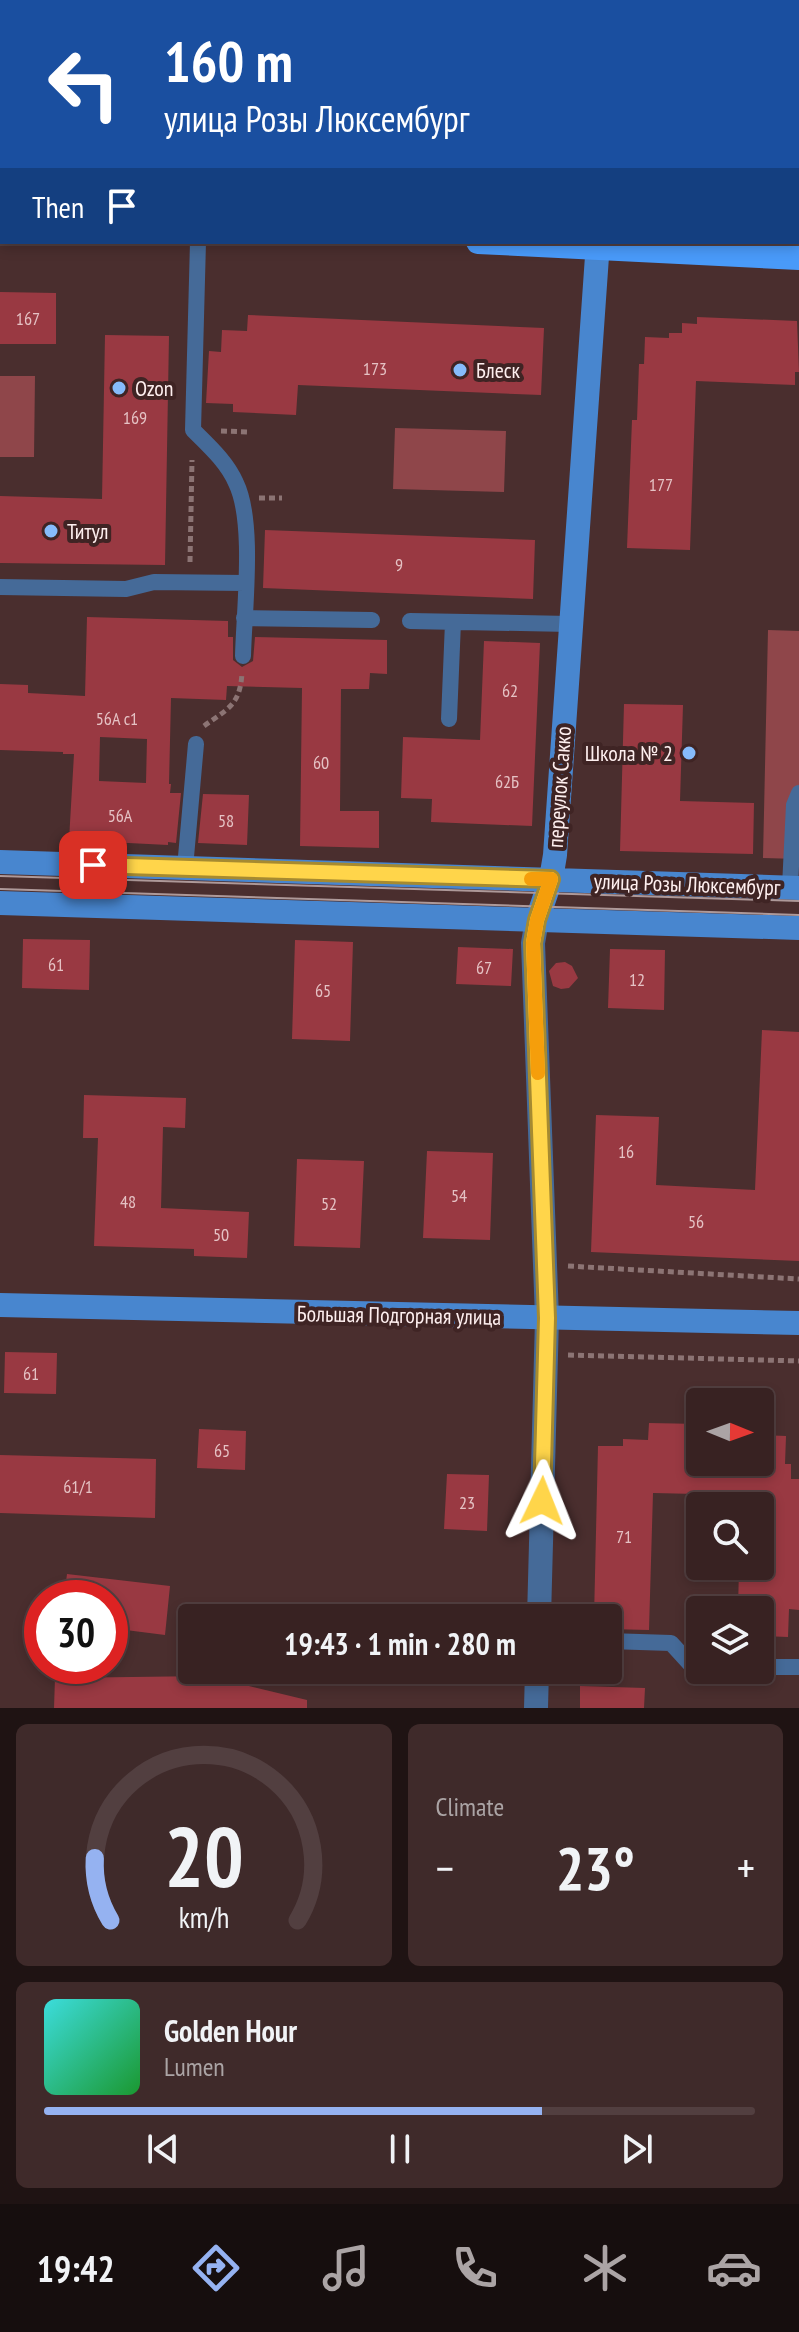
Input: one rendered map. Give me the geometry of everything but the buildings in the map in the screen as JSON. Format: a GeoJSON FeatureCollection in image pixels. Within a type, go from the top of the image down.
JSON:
{"type":"FeatureCollection","features":[{"type":"Feature","properties":{"kind":"main road"},"geometry":{"type":"LineString","coordinates":[[597,244],[799,258]]}},
{"type":"Feature","properties":{"kind":"main road","name":"переулок Сакко"},"geometry":{"type":"LineString","coordinates":[[537,920],[551,879],[555,855],[597,244]]}},
{"type":"Feature","properties":{"kind":"main road","name":"улица Розы Люксембург"},"geometry":{"type":"LineString","coordinates":[[0,862],[795,888]]}},
{"type":"Feature","properties":{"kind":"main road","name":"улица Розы Люксембург"},"geometry":{"type":"LineString","coordinates":[[0,903],[799,928]]}},
{"type":"Feature","properties":{"kind":"main road","name":"Большая Подгорная улица"},"geometry":{"type":"LineString","coordinates":[[0,1305],[799,1323]]}},
{"type":"Feature","properties":{"kind":"street","name":"переулок Сакко"},"geometry":{"type":"LineString","coordinates":[[537,920],[533,943],[547,1318],[539,1604]]}},
{"type":"Feature","properties":{"kind":"street"},"geometry":{"type":"LineString","coordinates":[[536,1708],[537,1684]]}},
{"type":"Feature","properties":{"kind":"lane"},"geometry":{"type":"LineString","coordinates":[[198,244],[193,430],[218,455],[243,497],[247,521],[243,656]]}},
{"type":"Feature","properties":{"kind":"lane"},"geometry":{"type":"LineString","coordinates":[[0,587],[126,589],[154,582],[245,583]]}},
{"type":"Feature","properties":{"kind":"lane"},"geometry":{"type":"LineString","coordinates":[[244,618],[372,620]]}},
{"type":"Feature","properties":{"kind":"lane"},"geometry":{"type":"LineString","coordinates":[[410,621],[570,624]]}},
{"type":"Feature","properties":{"kind":"lane"},"geometry":{"type":"LineString","coordinates":[[449,719],[453,622]]}},
{"type":"Feature","properties":{"kind":"lane"},"geometry":{"type":"LineString","coordinates":[[185,868],[196,744]]}},
{"type":"Feature","properties":{"kind":"lane"},"geometry":{"type":"LineString","coordinates":[[795,888],[794,805],[799,793]]}},
{"type":"Feature","properties":{"kind":"lane"},"geometry":{"type":"LineString","coordinates":[[622,1641],[671,1643],[686,1659]]}},
{"type":"Feature","properties":{"kind":"lane"},"geometry":{"type":"LineString","coordinates":[[774,1667],[799,1667]]}},
{"type":"Feature","properties":{"kind":"path"},"geometry":{"type":"LineString","coordinates":[[189,583],[193,430]]}},
{"type":"Feature","properties":{"kind":"path"},"geometry":{"type":"LineString","coordinates":[[196,744],[205,725],[231,708],[241,689],[243,656]]}},
{"type":"Feature","properties":{"kind":"path"},"geometry":{"type":"LineString","coordinates":[[545,1264],[799,1279]]}},
{"type":"Feature","properties":{"kind":"path"},"geometry":{"type":"LineString","coordinates":[[546,1355],[799,1361]]}},
{"type":"Feature","properties":{"kind":"shaded area"},"geometry":{"type":"Polygon","coordinates":[[[0,376],[35,376],[34,457],[0,457],[0,376]]]}},
{"type":"Feature","properties":{"kind":"shaded area"},"geometry":{"type":"Polygon","coordinates":[[[395,428],[506,431],[504,492],[393,489],[395,428]]]}},
{"type":"Feature","properties":{"kind":"shaded area"},"geometry":{"type":"Polygon","coordinates":[[[768,630],[799,631],[799,859],[763,858],[768,630]]]}},
{"type":"Feature","properties":{"kind":"tram line"},"geometry":{"type":"LineString","coordinates":[[0,876],[799,901]]}},
{"type":"Feature","properties":{"kind":"tram line"},"geometry":{"type":"LineString","coordinates":[[0,889],[799,915]]}},
{"type":"Feature","properties":{"kind":"slow traffic"},"geometry":{"type":"LineString","coordinates":[[531,879],[551,879],[533,943],[538,1073]]}},
{"type":"Feature","properties":{"kind":"place","name":"Блеск"},"geometry":{"type":"Point","coordinates":[460,370]}},
{"type":"Feature","properties":{"kind":"place","name":"Ozon"},"geometry":{"type":"Point","coordinates":[119,388]}},
{"type":"Feature","properties":{"kind":"place","name":"Титул"},"geometry":{"type":"Point","coordinates":[51,531]}},
{"type":"Feature","properties":{"kind":"place","name":"Школа № 2"},"geometry":{"type":"Point","coordinates":[689,753]}},
{"type":"Feature","properties":{"kind":"route"},"geometry":{"type":"LineString","coordinates":[[93,865],[551,879],[533,943],[547,1318],[542,1501]]}}]}
